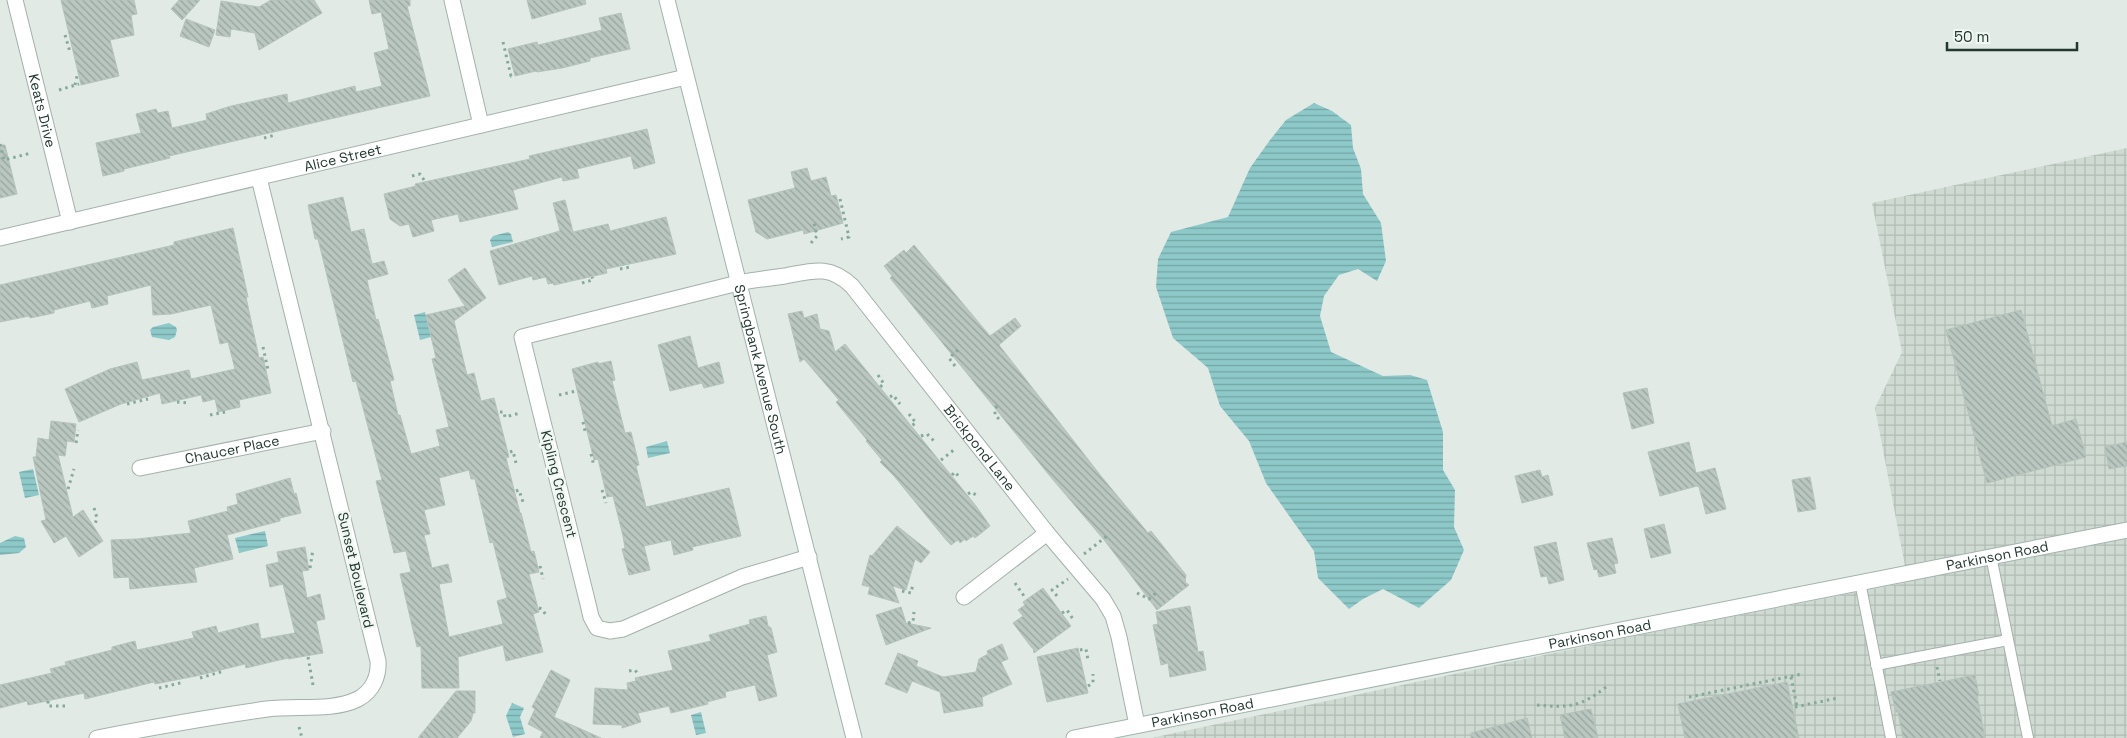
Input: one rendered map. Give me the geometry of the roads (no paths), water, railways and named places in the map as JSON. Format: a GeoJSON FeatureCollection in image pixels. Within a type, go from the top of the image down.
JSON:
{"type":"FeatureCollection","features":[{"type":"Feature","properties":{"kind":"street","name":"Keats Drive"},"geometry":{"type":"LineString","coordinates":[[15,0],[70,222]]}},
{"type":"Feature","properties":{"kind":"street"},"geometry":{"type":"LineString","coordinates":[[452,0],[481,125]]}},
{"type":"Feature","properties":{"kind":"street","name":"Springbank Avenue South"},"geometry":{"type":"LineString","coordinates":[[667,0],[854,738]]}},
{"type":"Feature","properties":{"kind":"street","name":"Alice Street"},"geometry":{"type":"LineString","coordinates":[[0,238],[686,77]]}},
{"type":"Feature","properties":{"kind":"street","name":"Sunset Boulevard"},"geometry":{"type":"LineString","coordinates":[[97,738],[201,718],[270,709],[341,705],[358,699],[368,692],[379,672],[378,661],[323,431],[259,178]]}},
{"type":"Feature","properties":{"kind":"street","name":"Brickpond Lane"},"geometry":{"type":"LineString","coordinates":[[738,283],[810,270],[825,271],[849,284],[1047,533],[1103,599],[1113,616],[1122,648],[1137,725]]}},
{"type":"Feature","properties":{"kind":"street","name":"Kipling Crescent"},"geometry":{"type":"LineString","coordinates":[[738,283],[522,336],[591,618],[598,628],[610,631],[623,629],[742,577],[808,557]]}},
{"type":"Feature","properties":{"kind":"street","name":"Chaucer Place"},"geometry":{"type":"LineString","coordinates":[[140,468],[323,431]]}},
{"type":"Feature","properties":{"kind":"street","name":"Parkinson Road"},"geometry":{"type":"LineString","coordinates":[[1074,738],[2127,530]]}},
{"type":"Feature","properties":{"kind":"street"},"geometry":{"type":"LineString","coordinates":[[964,597],[1047,533]]}},
{"type":"Feature","properties":{"kind":"lane"},"geometry":{"type":"LineString","coordinates":[[1991,556],[2028,738]]}},
{"type":"Feature","properties":{"kind":"lane"},"geometry":{"type":"LineString","coordinates":[[1860,582],[1891,738]]}},
{"type":"Feature","properties":{"kind":"lane"},"geometry":{"type":"LineString","coordinates":[[1876,665],[2008,640]]}},
{"type":"Feature","properties":{"kind":"water"},"geometry":{"type":"Polygon","coordinates":[[[1314,103],[1332,111],[1351,125],[1353,148],[1361,169],[1363,194],[1381,223],[1386,261],[1377,281],[1358,269],[1339,275],[1324,296],[1320,316],[1331,352],[1383,376],[1410,375],[1427,380],[1443,432],[1443,470],[1455,490],[1454,527],[1464,550],[1451,580],[1419,608],[1383,589],[1363,599],[1349,609],[1318,578],[1314,551],[1266,483],[1249,441],[1220,406],[1208,368],[1173,338],[1156,287],[1158,259],[1171,232],[1228,217],[1250,168],[1270,140],[1286,120],[1314,103]]]}},
{"type":"Feature","properties":{"kind":"water"},"geometry":{"type":"Polygon","coordinates":[[[508,232],[511,234],[513,242],[492,247],[490,240],[493,236],[508,232]]]}},
{"type":"Feature","properties":{"kind":"water"},"geometry":{"type":"Polygon","coordinates":[[[425,312],[431,337],[420,340],[414,315],[425,312]]]}},
{"type":"Feature","properties":{"kind":"water"},"geometry":{"type":"Polygon","coordinates":[[[169,323],[176,327],[175,337],[169,340],[152,337],[150,330],[153,327],[169,323]]]}},
{"type":"Feature","properties":{"kind":"water"},"geometry":{"type":"Polygon","coordinates":[[[667,441],[670,453],[648,458],[646,447],[667,441]]]}},
{"type":"Feature","properties":{"kind":"water"},"geometry":{"type":"Polygon","coordinates":[[[33,469],[39,495],[25,498],[19,472],[33,469]]]}},
{"type":"Feature","properties":{"kind":"water"},"geometry":{"type":"Polygon","coordinates":[[[265,531],[268,546],[239,553],[235,538],[265,531]]]}},
{"type":"Feature","properties":{"kind":"water"},"geometry":{"type":"Polygon","coordinates":[[[15,536],[24,538],[26,547],[19,553],[0,555],[0,543],[15,536]]]}},
{"type":"Feature","properties":{"kind":"water"},"geometry":{"type":"Polygon","coordinates":[[[512,703],[524,708],[520,717],[525,734],[513,737],[506,716],[512,703]]]}},
{"type":"Feature","properties":{"kind":"water"},"geometry":{"type":"Polygon","coordinates":[[[701,712],[706,733],[696,735],[691,715],[701,712]]]}}]}
